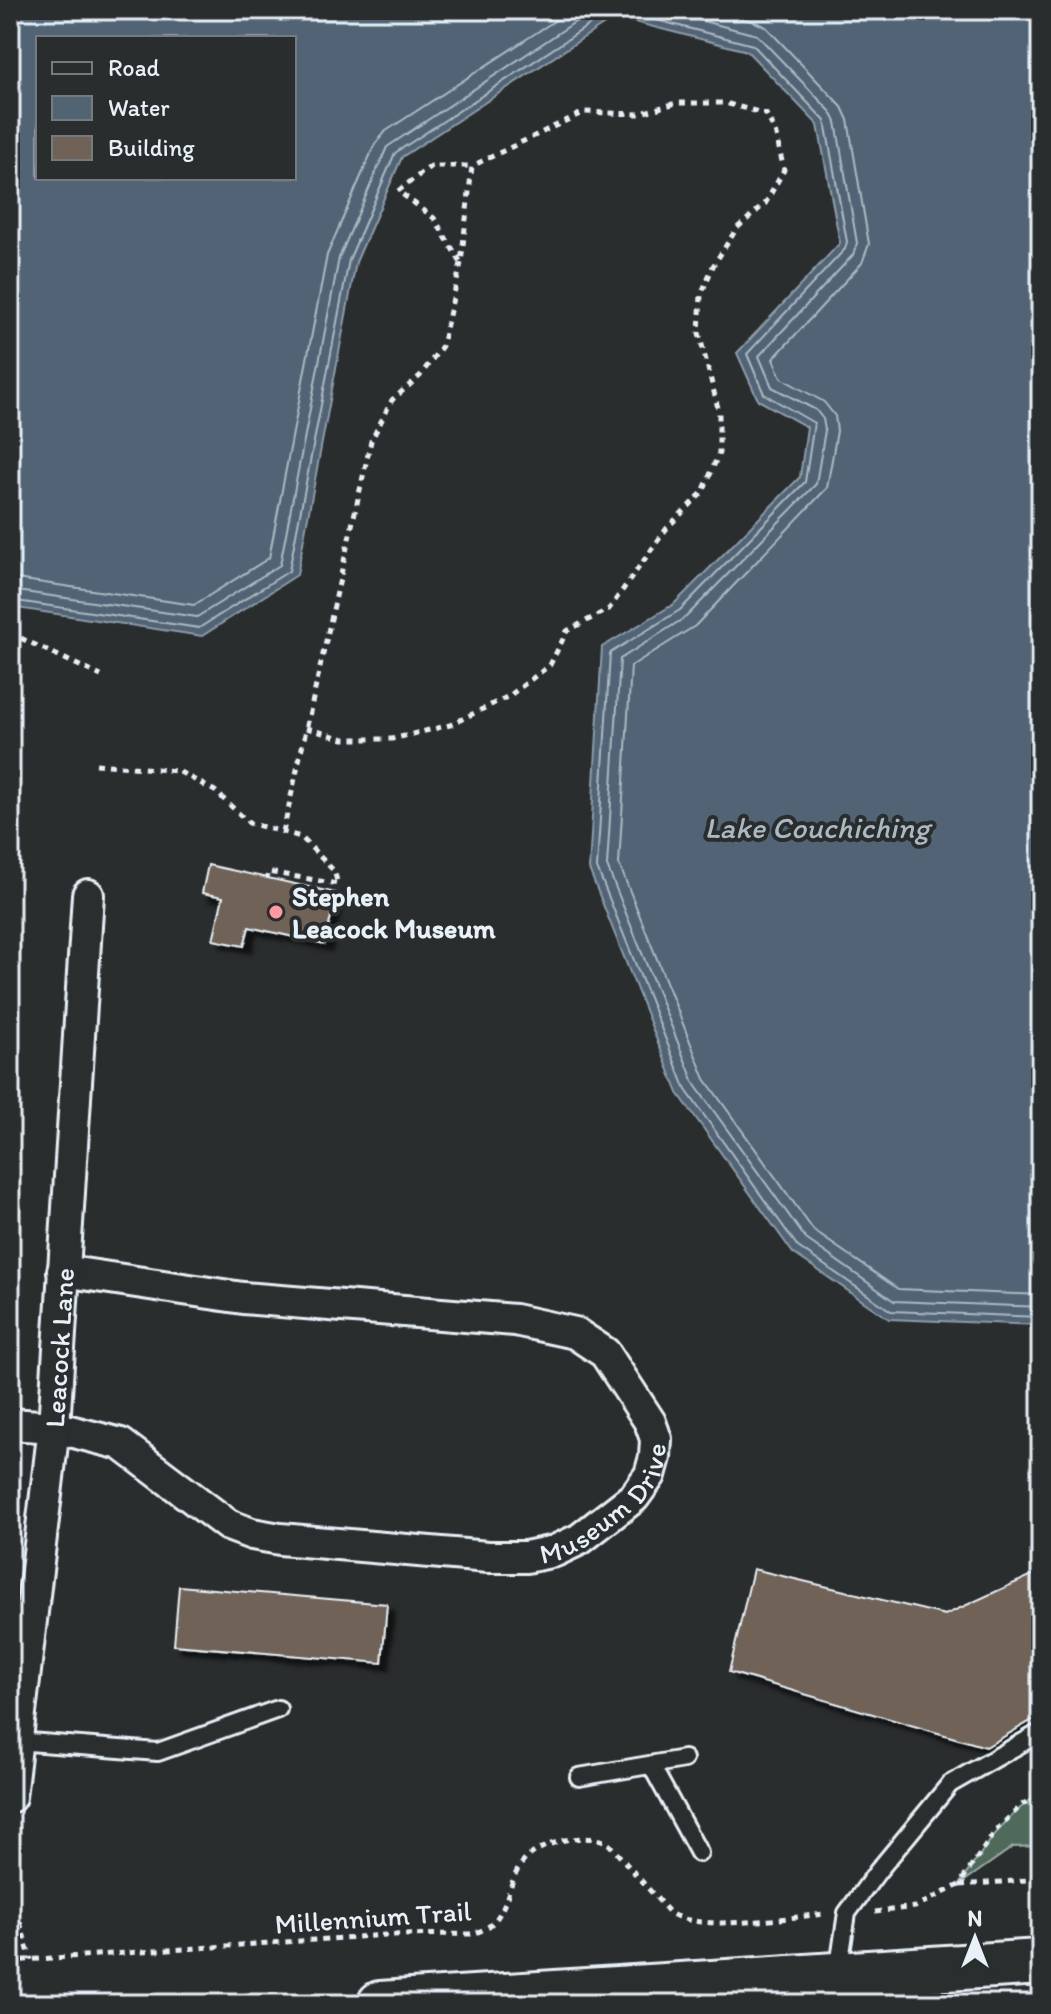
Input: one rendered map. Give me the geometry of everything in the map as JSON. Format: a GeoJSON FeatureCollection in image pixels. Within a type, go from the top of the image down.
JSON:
{"type":"FeatureCollection","features":[{"type":"Feature","properties":{"kind":"main road"},"geometry":{"type":"LineString","coordinates":[[380,2004],[593,1997],[838,1974],[1041,1962]]}},
{"type":"Feature","properties":{"kind":"street","name":"Leacock Lane"},"geometry":{"type":"LineString","coordinates":[[10,1797],[54,1427],[88,895]]}},
{"type":"Feature","properties":{"kind":"street","name":"Museum Drive"},"geometry":{"type":"LineString","coordinates":[[10,1424],[54,1427],[121,1444],[228,1525],[252,1534],[488,1557],[526,1557],[555,1551],[580,1539],[634,1497],[650,1475],[656,1439],[650,1422],[605,1353],[575,1333],[515,1320],[243,1298],[63,1271]]}},
{"type":"Feature","properties":{"kind":"lane"},"geometry":{"type":"LineString","coordinates":[[16,1741],[158,1752],[278,1709]]}},
{"type":"Feature","properties":{"kind":"lane"},"geometry":{"type":"LineString","coordinates":[[838,1974],[847,1913],[950,1784],[1041,1732]]}},
{"type":"Feature","properties":{"kind":"lane"},"geometry":{"type":"LineString","coordinates":[[579,1777],[684,1759]]}},
{"type":"Feature","properties":{"kind":"lane"},"geometry":{"type":"LineString","coordinates":[[651,1765],[699,1853]]}},
{"type":"Feature","properties":{"kind":"path"},"geometry":{"type":"LineString","coordinates":[[306,728],[344,739],[392,739],[450,725],[509,696],[550,665],[567,631],[609,609],[667,528],[703,492],[719,453],[719,412],[699,333],[701,295],[713,266],[737,228],[765,204],[784,170],[775,131],[766,114],[725,103],[676,103],[638,114],[584,112],[472,166],[431,166],[398,191],[434,218],[461,263]]}},
{"type":"Feature","properties":{"kind":"path"},"geometry":{"type":"LineString","coordinates":[[283,832],[371,441],[392,400],[420,376],[442,346],[461,263],[472,166]]}},
{"type":"Feature","properties":{"kind":"path"},"geometry":{"type":"LineString","coordinates":[[10,633],[101,676]]}},
{"type":"Feature","properties":{"kind":"path"},"geometry":{"type":"LineString","coordinates":[[96,764],[178,771],[215,791],[249,823],[301,837],[334,871],[338,884],[268,872],[267,878]]}},
{"type":"Feature","properties":{"kind":"path","name":"Millennium Trail"},"geometry":{"type":"LineString","coordinates":[[10,1961],[386,1935],[471,1934],[490,1926],[507,1900],[521,1865],[534,1854],[553,1844],[596,1838],[607,1842],[670,1913],[680,1919],[713,1923],[896,1911],[915,1907],[959,1885],[996,1830],[1023,1804],[1041,1793]]}},
{"type":"Feature","properties":{"kind":"path"},"geometry":{"type":"LineString","coordinates":[[959,1885],[1041,1879]]}},
{"type":"Feature","properties":{"kind":"path"},"geometry":{"type":"LineString","coordinates":[[10,1888],[31,1960]]}},
{"type":"Feature","properties":{"kind":"green space"},"geometry":{"type":"Polygon","coordinates":[[[1041,1793],[1041,1846],[1013,1847],[959,1885],[1005,1823],[1041,1793]]]}},
{"type":"Feature","properties":{"kind":"water","name":"Lake Couchiching"},"geometry":{"type":"Polygon","coordinates":[[[10,10],[1041,10],[1041,1325],[889,1319],[793,1253],[678,1093],[589,869],[602,647],[674,604],[800,477],[807,427],[758,400],[737,353],[840,243],[818,125],[747,51],[615,17],[402,157],[356,262],[297,575],[202,636],[10,607],[10,10]]]}},
{"type":"Feature","properties":{"kind":"building","name":"Stephen Leacock Museum"},"geometry":{"type":"Polygon","coordinates":[[[208,865],[336,893],[325,944],[249,927],[244,946],[213,940],[223,897],[202,893],[208,865]]]}},
{"type":"Feature","properties":{"kind":"building"},"geometry":{"type":"Polygon","coordinates":[[[753,1569],[945,1615],[1041,1571],[1041,1715],[986,1747],[729,1672],[753,1569]]]}},
{"type":"Feature","properties":{"kind":"building"},"geometry":{"type":"Polygon","coordinates":[[[179,1586],[387,1604],[382,1663],[174,1645],[179,1586]]]}},
{"type":"Feature","properties":{"kind":"place","name":"Stephen Leacock Museum"},"geometry":{"type":"Point","coordinates":[276,912]}}]}
